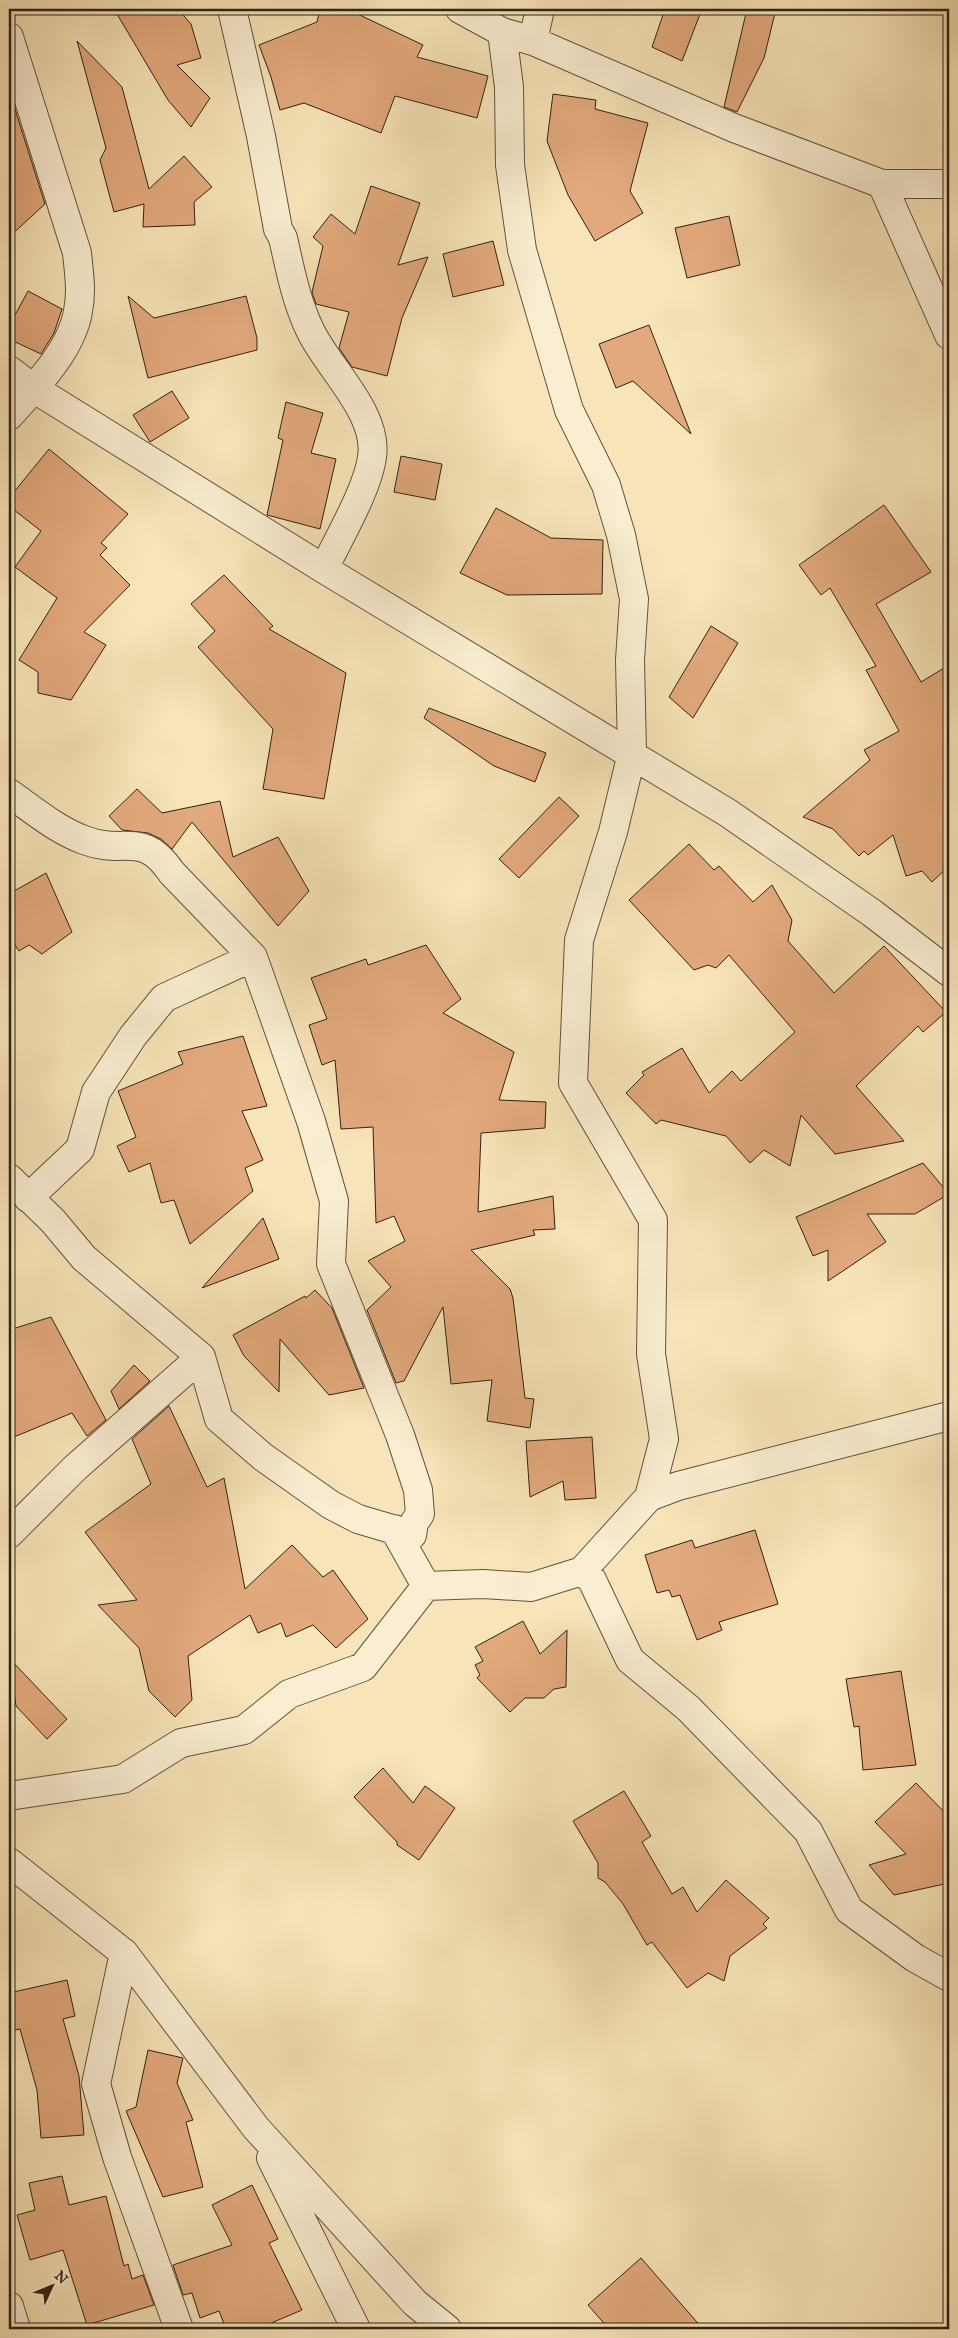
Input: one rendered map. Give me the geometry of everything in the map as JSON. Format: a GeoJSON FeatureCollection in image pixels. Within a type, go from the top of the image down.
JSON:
{"type":"FeatureCollection","features":[{"type":"Feature","properties":{"kind":"street"},"geometry":{"type":"LineString","coordinates":[[232,9],[261,136],[278,229],[283,238],[298,302],[320,349],[364,413],[370,434],[373,456],[366,478],[324,568]]}},
{"type":"Feature","properties":{"kind":"street"},"geometry":{"type":"LineString","coordinates":[[460,9],[502,32],[533,40],[734,128],[882,184],[949,184]]}},
{"type":"Feature","properties":{"kind":"street"},"geometry":{"type":"LineString","coordinates":[[533,40],[540,9]]}},
{"type":"Feature","properties":{"kind":"street"},"geometry":{"type":"LineString","coordinates":[[502,32],[509,87],[510,165],[522,250],[569,410],[606,485],[621,535],[634,599],[630,660],[632,753],[613,832],[579,940],[573,1082],[653,1220],[651,1354],[664,1439],[649,1498]]}},
{"type":"Feature","properties":{"kind":"street"},"geometry":{"type":"LineString","coordinates":[[9,37],[77,253],[80,291],[78,313],[71,333],[55,361],[9,416]]}},
{"type":"Feature","properties":{"kind":"street"},"geometry":{"type":"LineString","coordinates":[[882,184],[949,335]]}},
{"type":"Feature","properties":{"kind":"street"},"geometry":{"type":"LineString","coordinates":[[9,370],[34,388],[324,568],[632,753],[728,813],[872,913],[949,972]]}},
{"type":"Feature","properties":{"kind":"street"},"geometry":{"type":"LineString","coordinates":[[9,794],[64,831],[82,840],[98,845],[135,846],[152,851],[253,957],[311,1121],[334,1201],[331,1264],[400,1435],[418,1490],[420,1514],[414,1523],[412,1535],[358,1519],[331,1505],[263,1457],[219,1419],[201,1358],[84,1258],[53,1221],[9,1178]]}},
{"type":"Feature","properties":{"kind":"street"},"geometry":{"type":"LineString","coordinates":[[28,1198],[80,1149],[96,1092],[133,1036],[164,998],[253,957]]}},
{"type":"Feature","properties":{"kind":"street"},"geometry":{"type":"LineString","coordinates":[[9,1534],[75,1468],[201,1358]]}},
{"type":"Feature","properties":{"kind":"street"},"geometry":{"type":"LineString","coordinates":[[426,1586],[483,1584],[531,1587],[582,1571],[649,1498],[678,1486],[949,1416]]}},
{"type":"Feature","properties":{"kind":"street"},"geometry":{"type":"LineString","coordinates":[[394,1529],[426,1586]]}},
{"type":"Feature","properties":{"kind":"street"},"geometry":{"type":"LineString","coordinates":[[582,1571],[592,1580],[630,1660],[688,1708],[808,1831],[849,1910],[914,1958],[949,1977]]}},
{"type":"Feature","properties":{"kind":"street"},"geometry":{"type":"LineString","coordinates":[[9,1796],[122,1779],[181,1743],[244,1730],[289,1694],[363,1667],[426,1586]]}},
{"type":"Feature","properties":{"kind":"street"},"geometry":{"type":"LineString","coordinates":[[9,1862],[124,1953],[256,2128],[415,2303],[447,2329]]}},
{"type":"Feature","properties":{"kind":"street"},"geometry":{"type":"LineString","coordinates":[[124,1953],[96,2084],[117,2157],[179,2329]]}},
{"type":"Feature","properties":{"kind":"street"},"geometry":{"type":"LineString","coordinates":[[256,2128],[356,2329]]}},
{"type":"Feature","properties":{"kind":"street"},"geometry":{"type":"LineString","coordinates":[[9,2306],[16,2329]]}},
{"type":"Feature","properties":{"kind":"building"},"geometry":{"type":"Polygon","coordinates":[[[114,9],[178,9],[191,24],[201,58],[177,65],[210,98],[191,127],[168,100],[114,9]]]}},
{"type":"Feature","properties":{"kind":"building"},"geometry":{"type":"Polygon","coordinates":[[[320,9],[347,9],[423,45],[417,57],[488,76],[477,118],[395,96],[381,133],[304,103],[280,110],[271,77],[259,45],[317,22],[320,9]]]}},
{"type":"Feature","properties":{"kind":"building"},"geometry":{"type":"Polygon","coordinates":[[[665,9],[702,9],[682,61],[652,47],[665,9]]]}},
{"type":"Feature","properties":{"kind":"building"},"geometry":{"type":"Polygon","coordinates":[[[747,9],[776,9],[764,58],[737,112],[724,107],[747,9]]]}},
{"type":"Feature","properties":{"kind":"building"},"geometry":{"type":"Polygon","coordinates":[[[77,41],[122,87],[149,189],[184,156],[212,187],[194,202],[195,225],[143,227],[144,204],[114,212],[100,160],[106,148],[77,41]]]}},
{"type":"Feature","properties":{"kind":"building"},"geometry":{"type":"Polygon","coordinates":[[[553,94],[596,100],[595,109],[648,123],[630,191],[643,213],[595,241],[568,195],[547,141],[553,94]]]}},
{"type":"Feature","properties":{"kind":"building"},"geometry":{"type":"Polygon","coordinates":[[[14,106],[45,204],[9,237],[9,107],[14,106]]]}},
{"type":"Feature","properties":{"kind":"building"},"geometry":{"type":"Polygon","coordinates":[[[371,186],[420,203],[398,265],[428,257],[402,318],[387,376],[352,367],[339,348],[349,312],[316,304],[312,292],[323,246],[313,237],[331,214],[355,234],[371,186]]]}},
{"type":"Feature","properties":{"kind":"building"},"geometry":{"type":"Polygon","coordinates":[[[729,216],[740,265],[687,278],[675,228],[729,216]]]}},
{"type":"Feature","properties":{"kind":"building"},"geometry":{"type":"Polygon","coordinates":[[[493,241],[504,285],[453,297],[443,254],[493,241]]]}},
{"type":"Feature","properties":{"kind":"building"},"geometry":{"type":"Polygon","coordinates":[[[28,291],[62,309],[54,333],[41,354],[9,339],[9,326],[28,291]]]}},
{"type":"Feature","properties":{"kind":"building"},"geometry":{"type":"Polygon","coordinates":[[[128,296],[154,318],[246,296],[257,338],[257,350],[148,378],[128,296]]]}},
{"type":"Feature","properties":{"kind":"building"},"geometry":{"type":"Polygon","coordinates":[[[649,325],[691,434],[633,381],[616,388],[599,344],[649,325]]]}},
{"type":"Feature","properties":{"kind":"building"},"geometry":{"type":"Polygon","coordinates":[[[172,391],[189,418],[150,442],[133,415],[172,391]]]}},
{"type":"Feature","properties":{"kind":"building"},"geometry":{"type":"Polygon","coordinates":[[[286,402],[323,413],[311,453],[336,459],[320,529],[267,515],[283,440],[278,438],[286,402]]]}},
{"type":"Feature","properties":{"kind":"building"},"geometry":{"type":"Polygon","coordinates":[[[49,449],[128,514],[101,543],[107,548],[100,555],[130,585],[84,632],[106,645],[71,700],[38,693],[38,672],[19,660],[57,598],[15,567],[41,531],[9,506],[9,498],[49,449]]]}},
{"type":"Feature","properties":{"kind":"building"},"geometry":{"type":"Polygon","coordinates":[[[401,456],[442,464],[435,500],[394,492],[401,456]]]}},
{"type":"Feature","properties":{"kind":"building"},"geometry":{"type":"Polygon","coordinates":[[[884,505],[931,572],[876,604],[921,682],[949,665],[949,866],[932,882],[922,871],[906,876],[893,835],[868,855],[864,851],[859,856],[833,829],[803,817],[870,760],[864,750],[899,731],[866,670],[876,666],[830,588],[821,595],[799,565],[884,505]]]}},
{"type":"Feature","properties":{"kind":"building"},"geometry":{"type":"Polygon","coordinates":[[[496,508],[551,538],[603,540],[602,594],[507,595],[460,573],[496,508]]]}},
{"type":"Feature","properties":{"kind":"building"},"geometry":{"type":"Polygon","coordinates":[[[224,575],[273,626],[269,629],[346,673],[324,799],[263,789],[273,729],[198,647],[215,631],[191,604],[224,575]]]}},
{"type":"Feature","properties":{"kind":"building"},"geometry":{"type":"Polygon","coordinates":[[[711,626],[738,643],[693,718],[669,697],[711,626]]]}},
{"type":"Feature","properties":{"kind":"building"},"geometry":{"type":"Polygon","coordinates":[[[429,708],[546,753],[535,782],[494,766],[424,718],[429,708]]]}},
{"type":"Feature","properties":{"kind":"building"},"geometry":{"type":"Polygon","coordinates":[[[137,789],[162,813],[220,801],[233,857],[278,837],[309,891],[278,926],[192,822],[172,849],[161,839],[148,833],[122,830],[109,816],[137,789]]]}},
{"type":"Feature","properties":{"kind":"building"},"geometry":{"type":"Polygon","coordinates":[[[559,797],[579,816],[519,878],[499,859],[559,797]]]}},
{"type":"Feature","properties":{"kind":"building"},"geometry":{"type":"Polygon","coordinates":[[[689,844],[714,870],[719,866],[753,902],[772,885],[792,920],[788,941],[834,993],[884,946],[946,1012],[923,1032],[918,1026],[856,1086],[904,1141],[835,1154],[801,1115],[790,1166],[764,1150],[750,1163],[726,1136],[661,1120],[656,1124],[626,1093],[644,1075],[642,1072],[682,1048],[709,1093],[732,1071],[741,1081],[795,1032],[729,955],[716,968],[708,965],[694,970],[629,900],[689,844]]]}},
{"type":"Feature","properties":{"kind":"building"},"geometry":{"type":"Polygon","coordinates":[[[46,873],[72,932],[42,954],[29,945],[19,951],[9,936],[9,894],[46,873]]]}},
{"type":"Feature","properties":{"kind":"building"},"geometry":{"type":"Polygon","coordinates":[[[426,945],[461,999],[443,1013],[514,1052],[499,1100],[546,1102],[545,1128],[481,1133],[478,1212],[553,1196],[555,1229],[533,1230],[535,1235],[471,1250],[510,1289],[513,1298],[525,1398],[534,1399],[530,1428],[487,1421],[492,1380],[451,1384],[443,1307],[404,1381],[396,1383],[367,1310],[391,1287],[368,1261],[405,1241],[394,1216],[376,1223],[373,1127],[341,1129],[335,1060],[322,1065],[309,1025],[327,1019],[311,978],[366,959],[368,965],[426,945]]]}},
{"type":"Feature","properties":{"kind":"building"},"geometry":{"type":"Polygon","coordinates":[[[243,1036],[267,1106],[242,1111],[263,1160],[245,1168],[253,1191],[190,1244],[174,1200],[161,1203],[150,1163],[129,1172],[117,1146],[136,1137],[118,1091],[183,1064],[178,1052],[243,1036]]]}},
{"type":"Feature","properties":{"kind":"building"},"geometry":{"type":"Polygon","coordinates":[[[923,1163],[949,1194],[915,1214],[867,1214],[886,1242],[828,1281],[828,1250],[813,1256],[796,1217],[923,1163]]]}},
{"type":"Feature","properties":{"kind":"building"},"geometry":{"type":"Polygon","coordinates":[[[263,1218],[279,1259],[202,1288],[263,1218]]]}},
{"type":"Feature","properties":{"kind":"building"},"geometry":{"type":"Polygon","coordinates":[[[315,1290],[332,1308],[364,1388],[329,1395],[280,1339],[279,1392],[244,1356],[233,1335],[305,1296],[306,1298],[315,1290]]]}},
{"type":"Feature","properties":{"kind":"building"},"geometry":{"type":"Polygon","coordinates":[[[51,1317],[106,1420],[87,1436],[72,1413],[9,1439],[9,1330],[51,1317]]]}},
{"type":"Feature","properties":{"kind":"building"},"geometry":{"type":"Polygon","coordinates":[[[134,1365],[150,1381],[119,1409],[111,1391],[134,1365]]]}},
{"type":"Feature","properties":{"kind":"building"},"geometry":{"type":"Polygon","coordinates":[[[169,1406],[207,1487],[224,1478],[245,1589],[292,1545],[323,1577],[333,1570],[368,1619],[336,1648],[313,1625],[286,1637],[281,1623],[258,1633],[250,1615],[188,1656],[192,1700],[175,1717],[149,1691],[139,1648],[98,1605],[137,1600],[85,1532],[151,1484],[132,1439],[169,1406]]]}},
{"type":"Feature","properties":{"kind":"building"},"geometry":{"type":"Polygon","coordinates":[[[592,1437],[596,1498],[565,1500],[563,1481],[530,1497],[526,1441],[592,1437]]]}},
{"type":"Feature","properties":{"kind":"building"},"geometry":{"type":"Polygon","coordinates":[[[755,1530],[778,1604],[719,1622],[722,1630],[697,1640],[680,1595],[672,1597],[669,1590],[657,1593],[645,1555],[692,1540],[695,1548],[755,1530]]]}},
{"type":"Feature","properties":{"kind":"building"},"geometry":{"type":"Polygon","coordinates":[[[523,1621],[540,1654],[567,1630],[566,1687],[554,1689],[544,1698],[525,1698],[510,1712],[477,1678],[480,1675],[475,1665],[483,1661],[475,1647],[523,1621]]]}},
{"type":"Feature","properties":{"kind":"building"},"geometry":{"type":"Polygon","coordinates":[[[9,1658],[67,1719],[47,1739],[16,1706],[9,1658]]]}},
{"type":"Feature","properties":{"kind":"building"},"geometry":{"type":"Polygon","coordinates":[[[901,1671],[916,1765],[863,1770],[859,1726],[854,1727],[846,1679],[901,1671]]]}},
{"type":"Feature","properties":{"kind":"building"},"geometry":{"type":"Polygon","coordinates":[[[383,1768],[413,1803],[425,1786],[455,1808],[419,1860],[397,1845],[397,1842],[354,1797],[383,1768]]]}},
{"type":"Feature","properties":{"kind":"building"},"geometry":{"type":"Polygon","coordinates":[[[916,1783],[949,1817],[949,1883],[894,1895],[869,1865],[906,1854],[875,1822],[916,1783]]]}},
{"type":"Feature","properties":{"kind":"building"},"geometry":{"type":"Polygon","coordinates":[[[624,1791],[651,1836],[642,1842],[672,1894],[683,1887],[697,1912],[726,1880],[769,1918],[763,1924],[767,1928],[730,1956],[724,1981],[708,1973],[687,1988],[652,1942],[647,1945],[623,1904],[605,1882],[598,1878],[598,1863],[573,1821],[624,1791]]]}},
{"type":"Feature","properties":{"kind":"building"},"geometry":{"type":"Polygon","coordinates":[[[67,1980],[75,2016],[63,2019],[79,2076],[84,2135],[41,2138],[37,2090],[20,2029],[9,2031],[9,1993],[67,1980]]]}},
{"type":"Feature","properties":{"kind":"building"},"geometry":{"type":"Polygon","coordinates":[[[148,2050],[183,2058],[177,2083],[193,2120],[186,2122],[203,2187],[163,2197],[126,2111],[136,2107],[148,2050]]]}},
{"type":"Feature","properties":{"kind":"building"},"geometry":{"type":"Polygon","coordinates":[[[62,2176],[69,2205],[106,2196],[124,2266],[128,2264],[132,2279],[143,2275],[154,2305],[87,2325],[63,2250],[30,2260],[17,2215],[35,2210],[29,2183],[62,2176]]]}},
{"type":"Feature","properties":{"kind":"building"},"geometry":{"type":"Polygon","coordinates":[[[252,2185],[278,2239],[269,2243],[302,2310],[257,2329],[226,2329],[219,2311],[200,2318],[192,2293],[183,2295],[173,2265],[232,2245],[212,2205],[252,2185]]]}},
{"type":"Feature","properties":{"kind":"building"},"geometry":{"type":"Polygon","coordinates":[[[641,2258],[703,2329],[609,2329],[588,2305],[641,2258]]]}}]}
